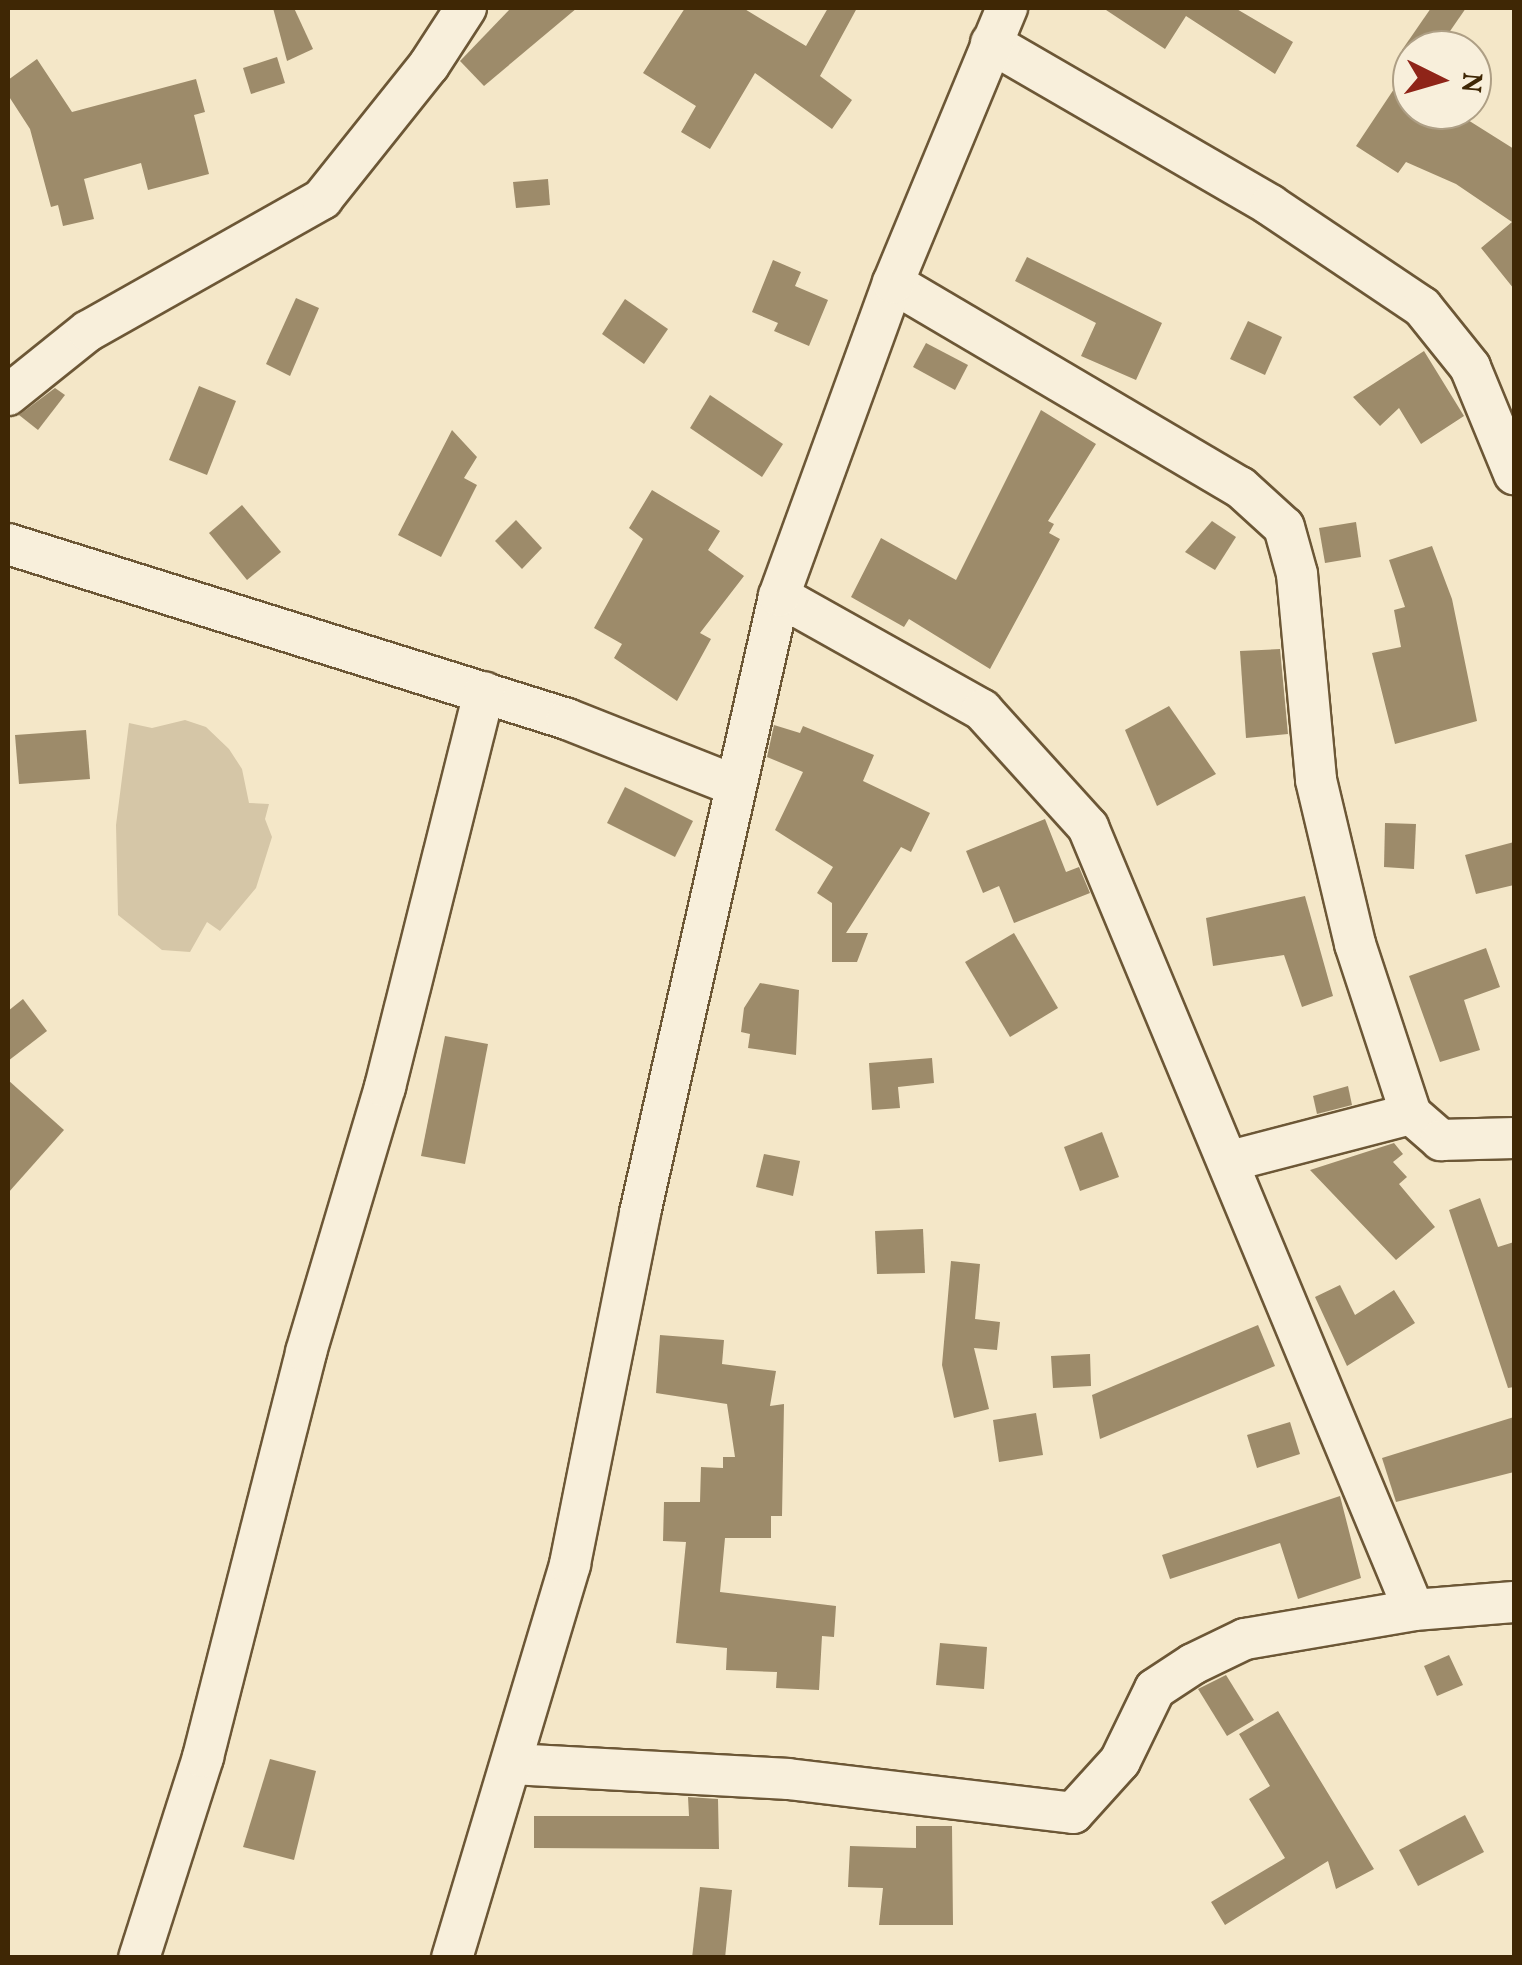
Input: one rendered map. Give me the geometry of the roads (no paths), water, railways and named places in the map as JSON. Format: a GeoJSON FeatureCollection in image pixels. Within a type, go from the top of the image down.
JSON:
{"type":"FeatureCollection","features":[{"type":"Feature","properties":{"kind":"street"},"geometry":{"type":"LineString","coordinates":[[8,396],[88,330],[322,199],[429,65],[466,8]]}},
{"type":"Feature","properties":{"kind":"street"},"geometry":{"type":"LineString","coordinates":[[452,1958],[570,1564],[734,785],[779,596],[893,282],[999,25],[1422,307],[1470,368],[1514,474]]}},
{"type":"Feature","properties":{"kind":"street"},"geometry":{"type":"LineString","coordinates":[[893,282],[1240,486],[1284,527],[1297,574],[1316,780],[1356,944],[1411,1114],[1440,1140],[1514,1138]]}},
{"type":"Feature","properties":{"kind":"street"},"geometry":{"type":"LineString","coordinates":[[8,544],[484,692],[734,785]]}},
{"type":"Feature","properties":{"kind":"street"},"geometry":{"type":"LineString","coordinates":[[779,596],[982,710],[1088,827],[1230,1160],[1414,1610]]}},
{"type":"Feature","properties":{"kind":"street"},"geometry":{"type":"LineString","coordinates":[[139,1958],[203,1756],[306,1352],[385,1087],[484,692]]}},
{"type":"Feature","properties":{"kind":"street"},"geometry":{"type":"LineString","coordinates":[[1230,1160],[1411,1114]]}},
{"type":"Feature","properties":{"kind":"street"},"geometry":{"type":"LineString","coordinates":[[513,1764],[788,1779],[1073,1813],[1120,1761],[1155,1688],[1245,1639],[1414,1610],[1514,1602]]}}]}
